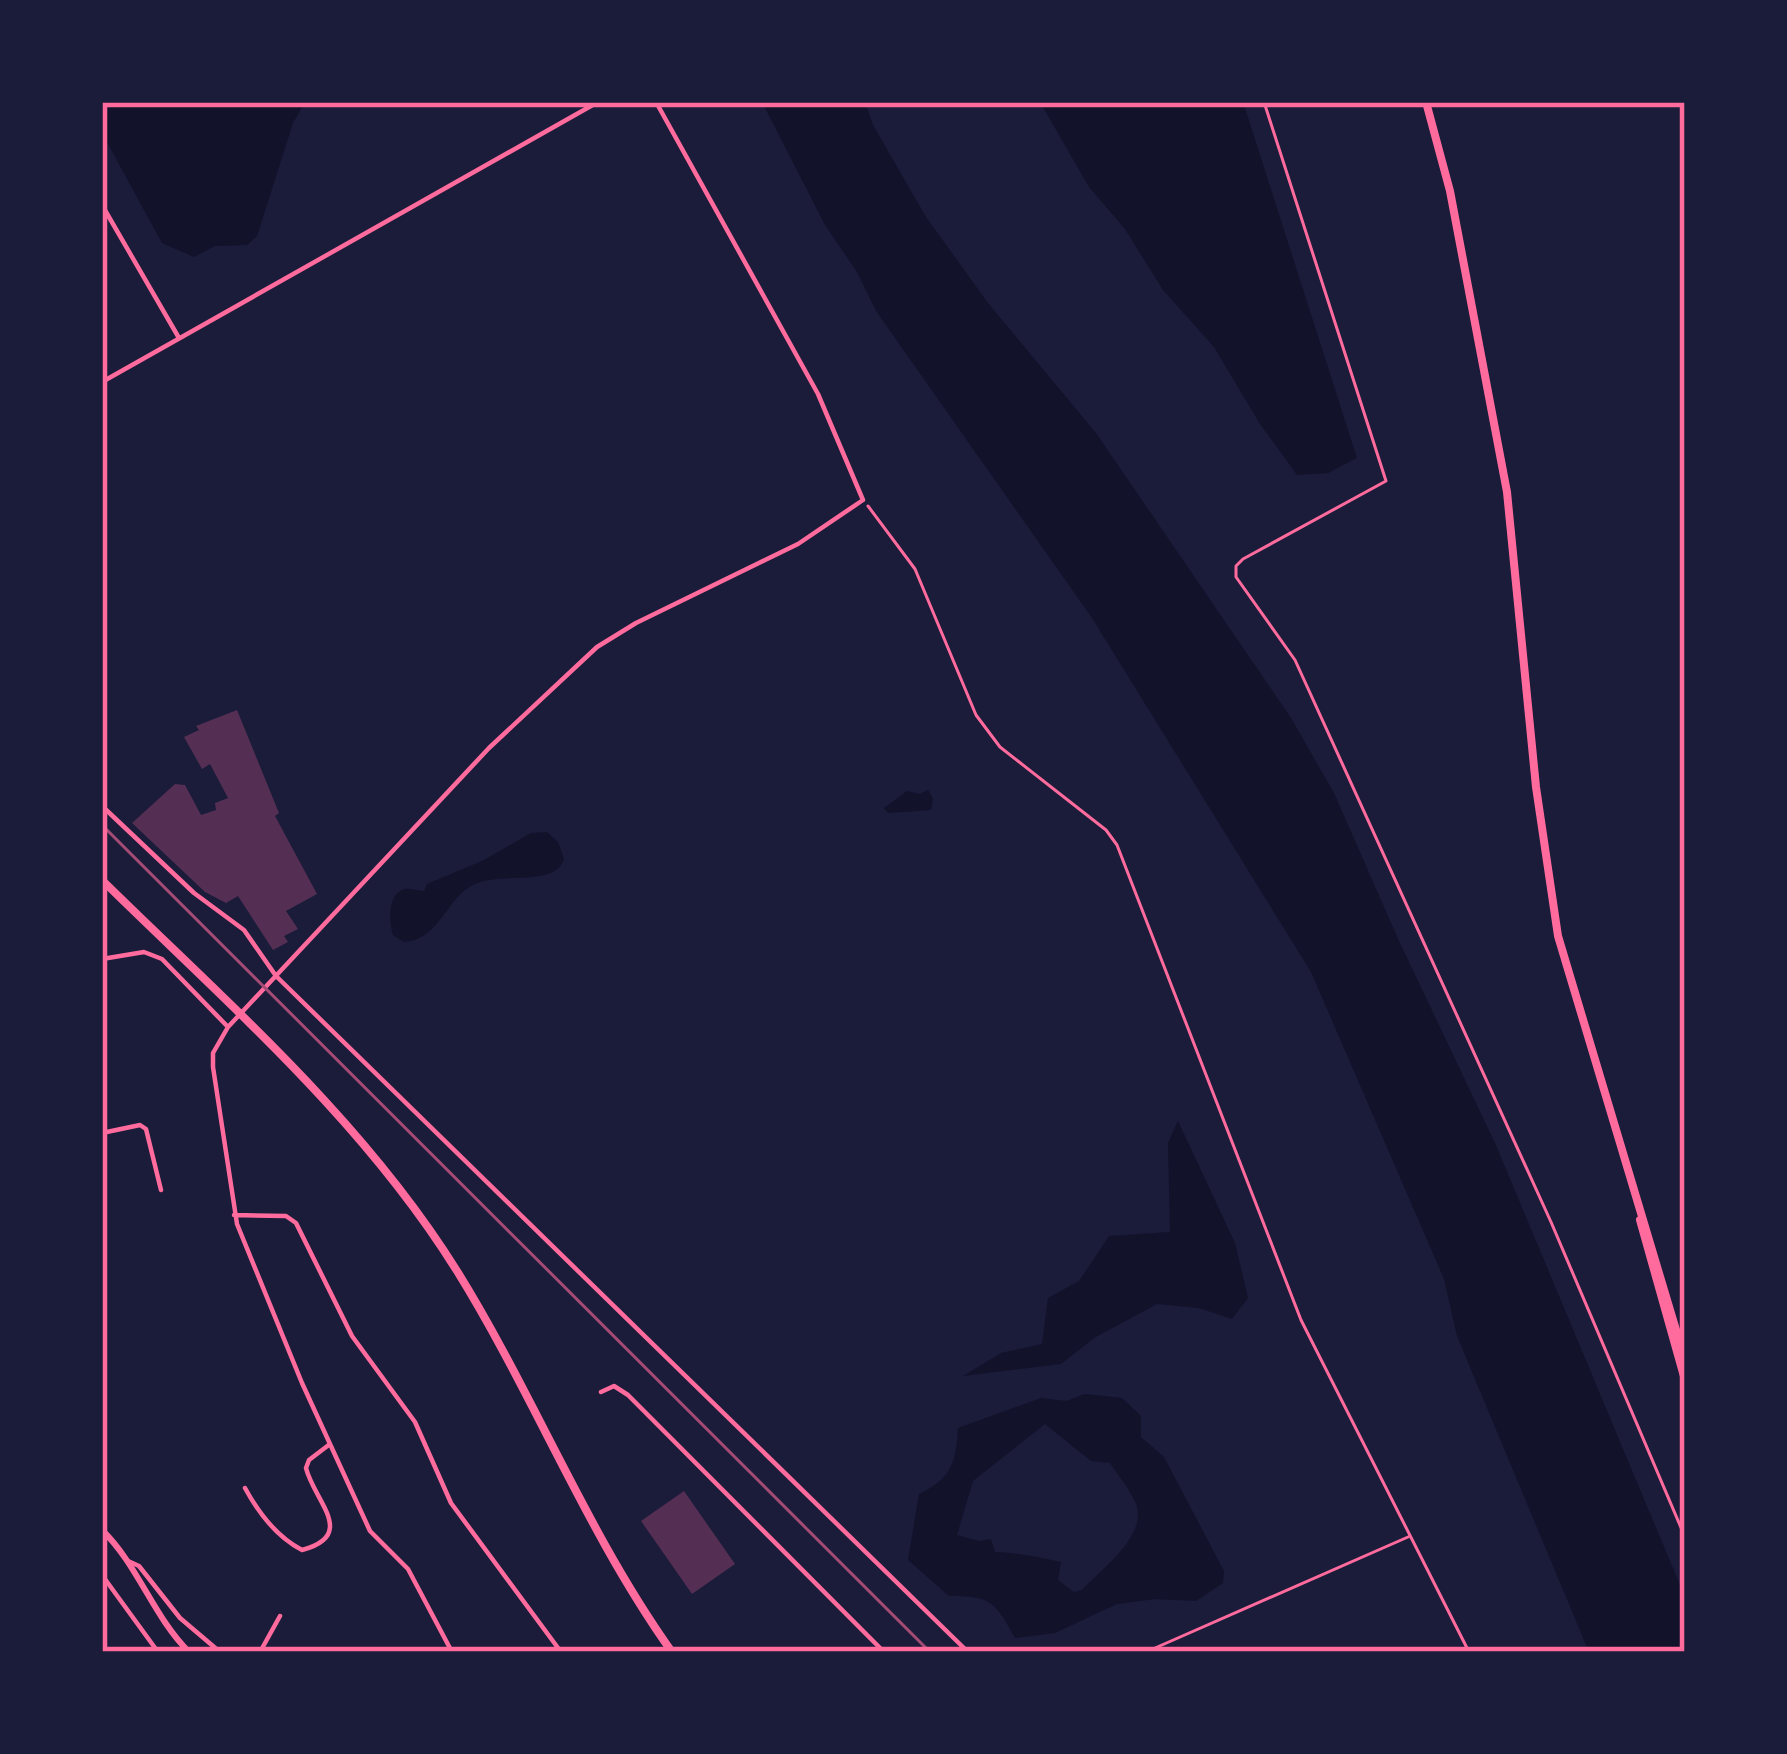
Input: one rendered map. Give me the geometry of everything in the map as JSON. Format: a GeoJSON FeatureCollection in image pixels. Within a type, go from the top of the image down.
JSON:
{"type":"FeatureCollection","features":[{"type":"Feature","properties":{"kind":"main road"},"geometry":{"type":"LineString","coordinates":[[1426,102],[1450,191],[1507,493],[1536,787],[1558,936],[1685,1360]]}},
{"type":"Feature","properties":{"kind":"main road"},"geometry":{"type":"LineString","coordinates":[[102,880],[340,1116],[414,1208],[496,1339],[637,1599],[672,1652]]}},
{"type":"Feature","properties":{"kind":"main road"},"geometry":{"type":"LineString","coordinates":[[1633,1190],[1685,1380]]}},
{"type":"Feature","properties":{"kind":"street"},"geometry":{"type":"LineString","coordinates":[[102,382],[598,102]]}},
{"type":"Feature","properties":{"kind":"street"},"geometry":{"type":"LineString","coordinates":[[452,1652],[408,1570],[370,1531],[235,1215],[213,1053],[228,1027],[489,748],[597,647],[798,544],[863,500],[818,394],[656,102]]}},
{"type":"Feature","properties":{"kind":"street"},"geometry":{"type":"LineString","coordinates":[[102,205],[179,338]]}},
{"type":"Feature","properties":{"kind":"street"},"geometry":{"type":"LineString","coordinates":[[102,806],[194,893],[244,930],[276,976],[968,1652]]}},
{"type":"Feature","properties":{"kind":"street"},"geometry":{"type":"LineString","coordinates":[[102,959],[144,952],[162,959],[228,1027]]}},
{"type":"Feature","properties":{"kind":"street"},"geometry":{"type":"LineString","coordinates":[[102,1133],[140,1124],[146,1129],[161,1190]]}},
{"type":"Feature","properties":{"kind":"street"},"geometry":{"type":"LineString","coordinates":[[235,1215],[286,1216],[296,1223],[352,1336],[415,1422],[452,1503],[561,1652]]}},
{"type":"Feature","properties":{"kind":"street"},"geometry":{"type":"LineString","coordinates":[[601,1392],[614,1386],[628,1395],[884,1652]]}},
{"type":"Feature","properties":{"kind":"street"},"geometry":{"type":"LineString","coordinates":[[245,1488],[255,1506],[292,1545],[302,1550],[316,1546],[327,1538],[331,1524],[306,1468],[330,1444]]}},
{"type":"Feature","properties":{"kind":"street"},"geometry":{"type":"LineString","coordinates":[[102,1530],[189,1652]]}},
{"type":"Feature","properties":{"kind":"street"},"geometry":{"type":"LineString","coordinates":[[128,1561],[139,1567],[180,1618],[220,1652]]}},
{"type":"Feature","properties":{"kind":"street"},"geometry":{"type":"LineString","coordinates":[[103,1578],[158,1652]]}},
{"type":"Feature","properties":{"kind":"street"},"geometry":{"type":"LineString","coordinates":[[260,1652],[280,1616]]}},
{"type":"Feature","properties":{"kind":"path"},"geometry":{"type":"LineString","coordinates":[[1264,102],[1385,481],[1243,559],[1236,566],[1236,578],[1295,660],[1534,1184],[1685,1537]]}},
{"type":"Feature","properties":{"kind":"path"},"geometry":{"type":"LineString","coordinates":[[863,500],[915,569],[976,716],[988,734],[1106,830],[1117,845],[1301,1320],[1469,1652]]}},
{"type":"Feature","properties":{"kind":"path"},"geometry":{"type":"LineString","coordinates":[[1146,1652],[1410,1536]]}},
{"type":"Feature","properties":{"kind":"shaded area"},"geometry":{"type":"Polygon","coordinates":[[[102,102],[305,102],[293,123],[257,236],[247,245],[215,246],[194,257],[162,243],[102,133],[102,102]]]}},
{"type":"Feature","properties":{"kind":"shaded area"},"geometry":{"type":"Polygon","coordinates":[[[762,102],[865,102],[873,125],[926,217],[988,303],[1096,433],[1291,718],[1334,793],[1495,1143],[1685,1597],[1685,1652],[1589,1652],[1457,1336],[1444,1279],[1311,972],[1092,618],[876,311],[762,102]]]}},
{"type":"Feature","properties":{"kind":"shaded area"},"geometry":{"type":"Polygon","coordinates":[[[1040,102],[1243,102],[1357,458],[1328,473],[1297,475],[1214,347],[1163,290],[1125,229],[1089,187],[1040,102]]]}},
{"type":"Feature","properties":{"kind":"shaded area"},"geometry":{"type":"Polygon","coordinates":[[[928,790],[933,799],[931,810],[888,813],[884,808],[907,791],[920,794],[928,790]]]}},
{"type":"Feature","properties":{"kind":"shaded area"},"geometry":{"type":"Polygon","coordinates":[[[547,832],[558,842],[564,859],[559,868],[540,876],[477,883],[457,897],[427,933],[404,942],[393,935],[391,909],[399,892],[424,891],[427,884],[531,833],[547,832]]]}},
{"type":"Feature","properties":{"kind":"shaded area"},"geometry":{"type":"Polygon","coordinates":[[[1178,1121],[1235,1243],[1248,1298],[1232,1319],[1199,1308],[1157,1304],[1094,1338],[1061,1364],[963,1376],[1001,1353],[1042,1344],[1048,1298],[1079,1281],[1109,1236],[1170,1232],[1168,1143],[1178,1121]]]}},
{"type":"Feature","properties":{"kind":"shaded area"},"geometry":{"type":"Polygon","coordinates":[[[1085,1394],[1122,1398],[1141,1416],[1141,1437],[1164,1457],[1224,1571],[1223,1583],[1196,1601],[1117,1604],[1055,1633],[1015,1638],[991,1604],[949,1596],[908,1560],[919,1494],[938,1483],[949,1469],[958,1428],[1041,1398],[1066,1401],[1085,1394]],[[1045,1424],[973,1481],[957,1535],[991,1539],[995,1552],[1061,1562],[1058,1580],[1074,1592],[1082,1590],[1121,1551],[1138,1516],[1134,1499],[1110,1463],[1091,1461],[1045,1424]]]}},
{"type":"Feature","properties":{"kind":"building"},"geometry":{"type":"Polygon","coordinates":[[[237,710],[279,813],[275,816],[317,894],[286,911],[298,929],[284,936],[288,942],[273,950],[238,896],[226,903],[205,892],[132,823],[175,784],[185,785],[201,815],[216,810],[215,803],[228,798],[210,764],[202,769],[184,737],[199,730],[196,726],[237,710]]]}},
{"type":"Feature","properties":{"kind":"building"},"geometry":{"type":"Polygon","coordinates":[[[684,1491],[735,1564],[692,1594],[641,1521],[684,1491]]]}},
{"type":"Feature","properties":{"kind":"railway"},"geometry":{"type":"LineString","coordinates":[[102,825],[930,1652]]}}]}
